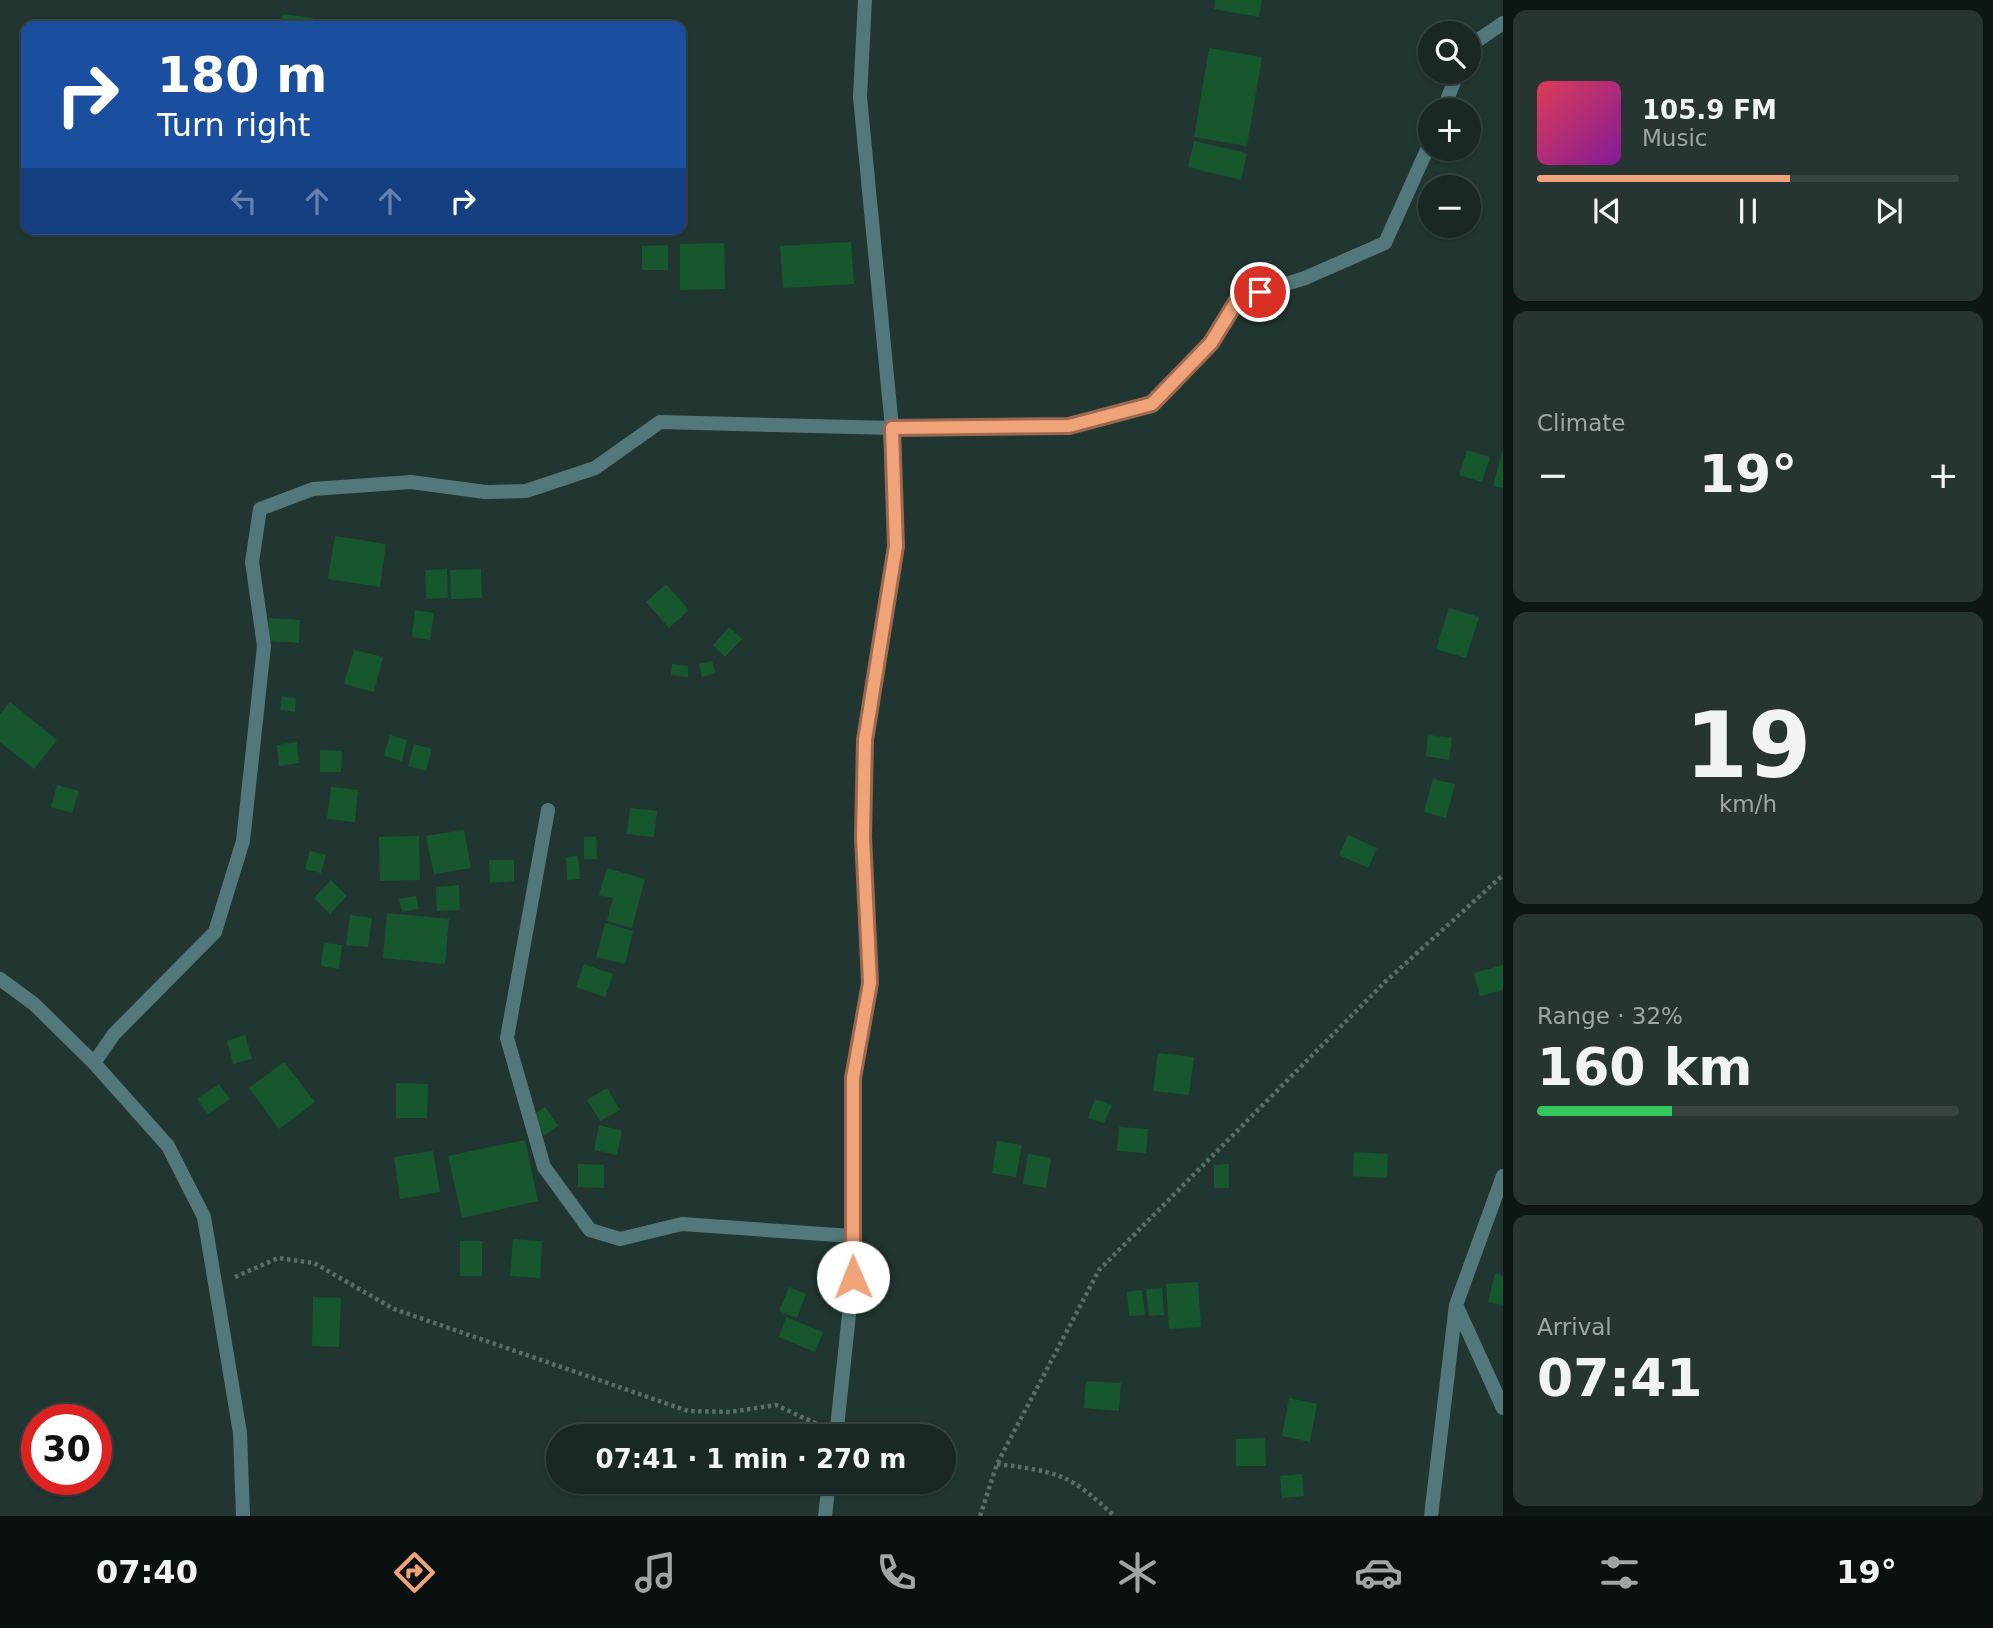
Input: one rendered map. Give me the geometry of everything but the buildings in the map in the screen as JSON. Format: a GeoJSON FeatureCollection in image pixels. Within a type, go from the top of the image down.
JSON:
{"type":"FeatureCollection","features":[{"type":"Feature","properties":{"kind":"street"},"geometry":{"type":"LineString","coordinates":[[837,1424],[853,1277],[853,1078],[870,983],[863,837],[865,740],[896,546],[892,428],[860,97],[865,0]]}},
{"type":"Feature","properties":{"kind":"street"},"geometry":{"type":"LineString","coordinates":[[1481,38],[1503,23]]}},
{"type":"Feature","properties":{"kind":"street"},"geometry":{"type":"LineString","coordinates":[[94,1063],[114,1034],[215,932],[243,841],[264,646],[252,562],[260,509],[313,489],[411,482],[485,492],[526,491],[595,468],[660,422],[892,428],[1069,426],[1152,404],[1211,343],[1238,299],[1305,278],[1385,243],[1422,161]]}},
{"type":"Feature","properties":{"kind":"street"},"geometry":{"type":"LineString","coordinates":[[548,810],[507,1038],[544,1167],[590,1230],[620,1239],[682,1224],[852,1236]]}},
{"type":"Feature","properties":{"kind":"street"},"geometry":{"type":"LineString","coordinates":[[0,979],[34,1004],[94,1063],[169,1146],[204,1217],[240,1433],[243,1516]]}},
{"type":"Feature","properties":{"kind":"street"},"geometry":{"type":"LineString","coordinates":[[1431,1516],[1456,1305],[1503,1176]]}},
{"type":"Feature","properties":{"kind":"street"},"geometry":{"type":"LineString","coordinates":[[1456,1305],[1503,1408]]}},
{"type":"Feature","properties":{"kind":"street"},"geometry":{"type":"LineString","coordinates":[[825,1516],[828,1494]]}},
{"type":"Feature","properties":{"kind":"path"},"geometry":{"type":"LineString","coordinates":[[980,1516],[997,1465],[1099,1270],[1385,982],[1503,875]]}},
{"type":"Feature","properties":{"kind":"path"},"geometry":{"type":"LineString","coordinates":[[215,1286],[278,1258],[314,1263],[394,1309],[688,1411],[730,1412],[776,1405],[793,1410],[816,1424]]}},
{"type":"Feature","properties":{"kind":"path"},"geometry":{"type":"LineString","coordinates":[[997,1465],[1049,1471],[1082,1486],[1114,1516]]}},
{"type":"Feature","properties":{"kind":"route"},"geometry":{"type":"LineString","coordinates":[[853,1277],[853,1078],[870,983],[863,837],[865,740],[896,546],[892,428],[1069,426],[1152,404],[1211,343],[1238,299],[1260,292]]}}]}
